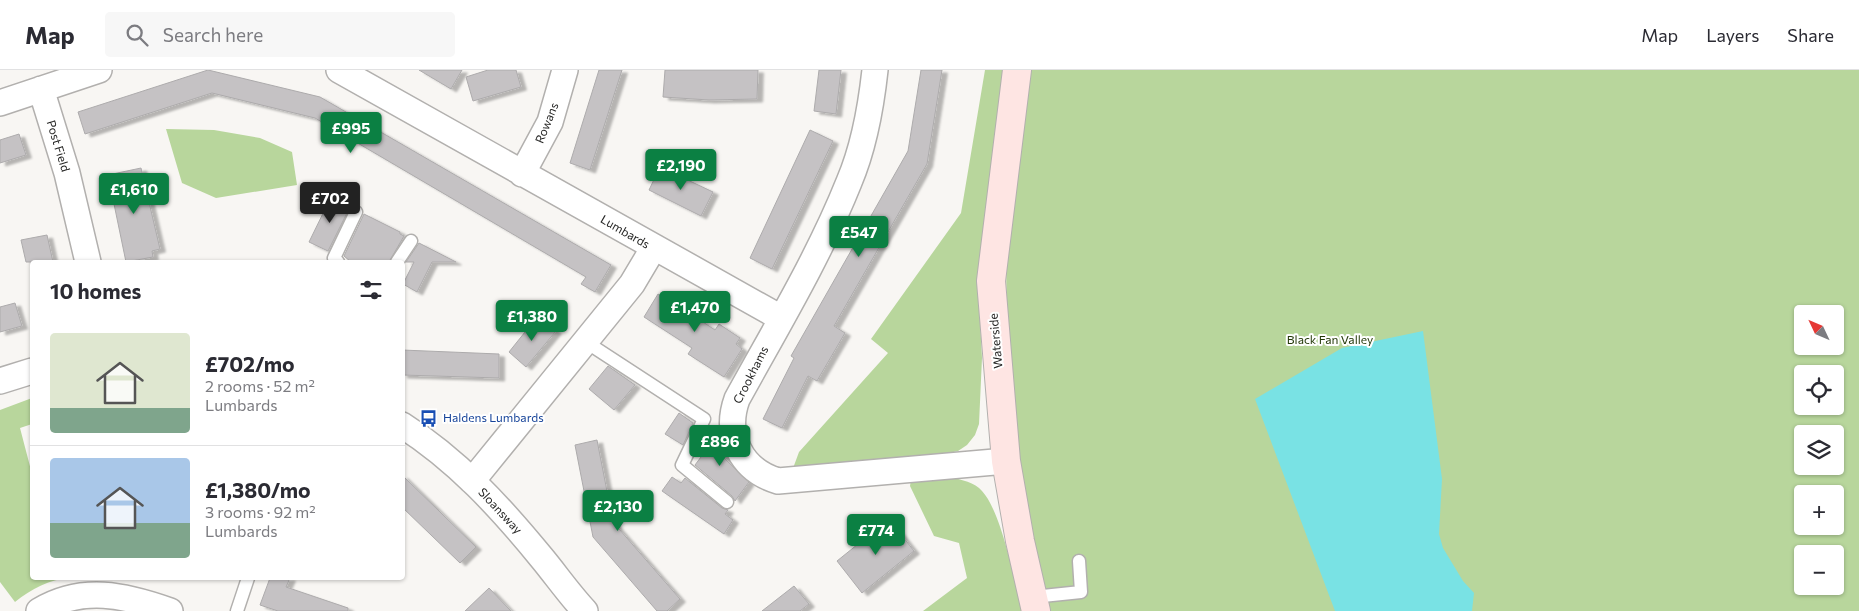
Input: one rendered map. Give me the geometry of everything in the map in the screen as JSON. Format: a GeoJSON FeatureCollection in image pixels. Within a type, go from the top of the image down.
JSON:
{"type":"FeatureCollection","features":[{"type":"Feature","properties":{"kind":"main road","name":"Waterside"},"geometry":{"type":"LineString","coordinates":[[1016,70],[991,281],[1006,461],[1020,541],[1034,604]]}},
{"type":"Feature","properties":{"kind":"street"},"geometry":{"type":"LineString","coordinates":[[0,103],[99,70]]}},
{"type":"Feature","properties":{"kind":"street","name":"Lumbards"},"geometry":{"type":"LineString","coordinates":[[339,70],[654,247],[632,284],[472,481]]}},
{"type":"Feature","properties":{"kind":"street","name":"Rowans"},"geometry":{"type":"LineString","coordinates":[[522,174],[550,122],[565,70]]}},
{"type":"Feature","properties":{"kind":"street","name":"Crookhams"},"geometry":{"type":"LineString","coordinates":[[875,70],[863,139],[850,181],[823,241],[737,399],[732,412],[731,423],[739,452],[745,462],[756,472],[778,482],[1006,461]]}},
{"type":"Feature","properties":{"kind":"street","name":"Post Field"},"geometry":{"type":"LineString","coordinates":[[41,90],[67,173],[88,260]]}},
{"type":"Feature","properties":{"kind":"street"},"geometry":{"type":"LineString","coordinates":[[654,247],[781,318]]}},
{"type":"Feature","properties":{"kind":"street"},"geometry":{"type":"LineString","coordinates":[[0,380],[30,372]]}},
{"type":"Feature","properties":{"kind":"street","name":"Sloansway"},"geometry":{"type":"LineString","coordinates":[[405,426],[445,454],[472,481],[536,550],[578,609]]}},
{"type":"Feature","properties":{"kind":"street"},"geometry":{"type":"LineString","coordinates":[[39,611],[65,599],[83,595],[105,594],[133,598],[170,611]]}},
{"type":"Feature","properties":{"kind":"lane"},"geometry":{"type":"LineString","coordinates":[[336,260],[334,258],[356,212]]}},
{"type":"Feature","properties":{"kind":"lane"},"geometry":{"type":"LineString","coordinates":[[398,260],[411,241]]}},
{"type":"Feature","properties":{"kind":"lane"},"geometry":{"type":"LineString","coordinates":[[586,342],[704,419],[682,465],[727,502]]}},
{"type":"Feature","properties":{"kind":"lane"},"geometry":{"type":"LineString","coordinates":[[1034,604],[1081,592],[1079,561]]}},
{"type":"Feature","properties":{"kind":"lane"},"geometry":{"type":"LineString","coordinates":[[237,611],[247,580]]}},
{"type":"Feature","properties":{"kind":"green space"},"geometry":{"type":"Polygon","coordinates":[[[985,70],[1008,70],[979,300],[982,358],[979,424],[975,435],[967,445],[958,451],[940,455],[792,471],[799,452],[888,353],[871,339],[961,213],[985,70]]]}},
{"type":"Feature","properties":{"kind":"green space","name":"Black Fan Valley"},"geometry":{"type":"Polygon","coordinates":[[[1031,70],[1859,70],[1859,611],[1047,611],[1024,502],[1007,344],[1006,255],[1018,146],[1031,70]]]}},
{"type":"Feature","properties":{"kind":"green space"},"geometry":{"type":"Polygon","coordinates":[[[166,129],[214,130],[260,138],[292,152],[297,185],[216,198],[182,183],[166,129]]]}},
{"type":"Feature","properties":{"kind":"green space"},"geometry":{"type":"Polygon","coordinates":[[[30,399],[30,425],[20,428],[30,466],[30,580],[56,580],[41,586],[15,602],[0,582],[0,410],[30,399]]]}},
{"type":"Feature","properties":{"kind":"green space"},"geometry":{"type":"Polygon","coordinates":[[[951,477],[976,485],[989,501],[1001,530],[1022,611],[923,611],[967,578],[959,543],[934,536],[910,486],[911,480],[951,477]]]}},
{"type":"Feature","properties":{"kind":"water"},"geometry":{"type":"Polygon","coordinates":[[[1423,331],[1442,479],[1439,534],[1443,548],[1463,581],[1474,593],[1472,611],[1335,611],[1255,399],[1342,348],[1423,331]]]}},
{"type":"Feature","properties":{"kind":"building"},"geometry":{"type":"Polygon","coordinates":[[[208,70],[320,97],[611,265],[595,292],[581,284],[586,277],[315,118],[212,93],[85,134],[78,112],[208,70]]]}},
{"type":"Feature","properties":{"kind":"building"},"geometry":{"type":"Polygon","coordinates":[[[419,70],[462,70],[451,89],[419,70]]]}},
{"type":"Feature","properties":{"kind":"building"},"geometry":{"type":"Polygon","coordinates":[[[488,70],[516,70],[521,87],[473,101],[466,77],[488,70]]]}},
{"type":"Feature","properties":{"kind":"building"},"geometry":{"type":"Polygon","coordinates":[[[599,70],[622,70],[590,170],[570,163],[599,70]]]}},
{"type":"Feature","properties":{"kind":"building"},"geometry":{"type":"Polygon","coordinates":[[[665,70],[758,70],[757,99],[709,100],[663,97],[665,70]]]}},
{"type":"Feature","properties":{"kind":"building"},"geometry":{"type":"Polygon","coordinates":[[[819,70],[841,70],[836,114],[814,111],[819,70]]]}},
{"type":"Feature","properties":{"kind":"building"},"geometry":{"type":"Polygon","coordinates":[[[921,70],[942,70],[927,164],[834,326],[845,333],[817,381],[808,376],[782,428],[763,419],[794,358],[791,356],[908,151],[921,70]]]}},
{"type":"Feature","properties":{"kind":"building"},"geometry":{"type":"Polygon","coordinates":[[[810,130],[833,141],[772,269],[750,258],[810,130]]]}},
{"type":"Feature","properties":{"kind":"building"},"geometry":{"type":"Polygon","coordinates":[[[19,134],[26,155],[0,163],[0,140],[19,134]]]}},
{"type":"Feature","properties":{"kind":"building"},"geometry":{"type":"Polygon","coordinates":[[[660,167],[713,192],[701,216],[649,190],[660,167]]]}},
{"type":"Feature","properties":{"kind":"building"},"geometry":{"type":"Polygon","coordinates":[[[141,168],[160,249],[152,251],[153,257],[126,260],[108,175],[141,168]]]}},
{"type":"Feature","properties":{"kind":"building"},"geometry":{"type":"Polygon","coordinates":[[[331,197],[350,207],[328,251],[309,242],[331,197]]]}},
{"type":"Feature","properties":{"kind":"building"},"geometry":{"type":"Polygon","coordinates":[[[364,214],[400,232],[404,236],[390,260],[349,260],[344,256],[364,214]]]}},
{"type":"Feature","properties":{"kind":"building"},"geometry":{"type":"Polygon","coordinates":[[[47,235],[53,260],[30,260],[30,262],[26,262],[21,240],[47,235]]]}},
{"type":"Feature","properties":{"kind":"building"},"geometry":{"type":"Polygon","coordinates":[[[419,243],[456,262],[432,262],[417,292],[405,285],[405,280],[414,262],[406,262],[419,243]]]}},
{"type":"Feature","properties":{"kind":"building"},"geometry":{"type":"Polygon","coordinates":[[[671,292],[692,305],[688,312],[715,330],[719,324],[740,338],[736,344],[742,349],[724,377],[688,354],[692,348],[644,317],[658,294],[666,299],[671,292]]]}},
{"type":"Feature","properties":{"kind":"building"},"geometry":{"type":"Polygon","coordinates":[[[15,303],[22,326],[0,332],[0,307],[15,303]]]}},
{"type":"Feature","properties":{"kind":"building"},"geometry":{"type":"Polygon","coordinates":[[[537,317],[556,331],[526,367],[509,352],[537,317]]]}},
{"type":"Feature","properties":{"kind":"building"},"geometry":{"type":"Polygon","coordinates":[[[405,350],[499,354],[499,378],[405,375],[405,350]]]}},
{"type":"Feature","properties":{"kind":"building"},"geometry":{"type":"Polygon","coordinates":[[[608,366],[635,385],[614,410],[589,389],[608,366]]]}},
{"type":"Feature","properties":{"kind":"building"},"geometry":{"type":"Polygon","coordinates":[[[679,413],[693,423],[683,445],[665,434],[679,413]]]}},
{"type":"Feature","properties":{"kind":"building"},"geometry":{"type":"Polygon","coordinates":[[[706,433],[722,446],[726,456],[724,458],[749,482],[735,501],[732,496],[695,465],[701,457],[696,454],[706,433]]]}},
{"type":"Feature","properties":{"kind":"building"},"geometry":{"type":"Polygon","coordinates":[[[597,440],[613,522],[680,599],[667,611],[657,611],[593,537],[575,445],[597,440]]]}},
{"type":"Feature","properties":{"kind":"building"},"geometry":{"type":"Polygon","coordinates":[[[672,477],[681,483],[685,478],[722,508],[728,510],[725,514],[733,520],[724,534],[662,491],[672,477]]]}},
{"type":"Feature","properties":{"kind":"building"},"geometry":{"type":"Polygon","coordinates":[[[405,478],[476,547],[460,563],[405,510],[405,478]]]}},
{"type":"Feature","properties":{"kind":"building"},"geometry":{"type":"Polygon","coordinates":[[[889,519],[914,551],[862,593],[837,561],[889,519]]]}},
{"type":"Feature","properties":{"kind":"building"},"geometry":{"type":"Polygon","coordinates":[[[269,580],[289,580],[286,587],[348,608],[348,611],[278,611],[260,605],[269,580]]]}},
{"type":"Feature","properties":{"kind":"building"},"geometry":{"type":"Polygon","coordinates":[[[794,586],[809,604],[800,611],[762,611],[794,586]]]}},
{"type":"Feature","properties":{"kind":"building"},"geometry":{"type":"Polygon","coordinates":[[[489,588],[511,611],[465,611],[489,588]]]}},
{"type":"Feature","properties":{"kind":"place","name":"Haldens Lumbards"},"geometry":{"type":"Point","coordinates":[429,418]}}]}
